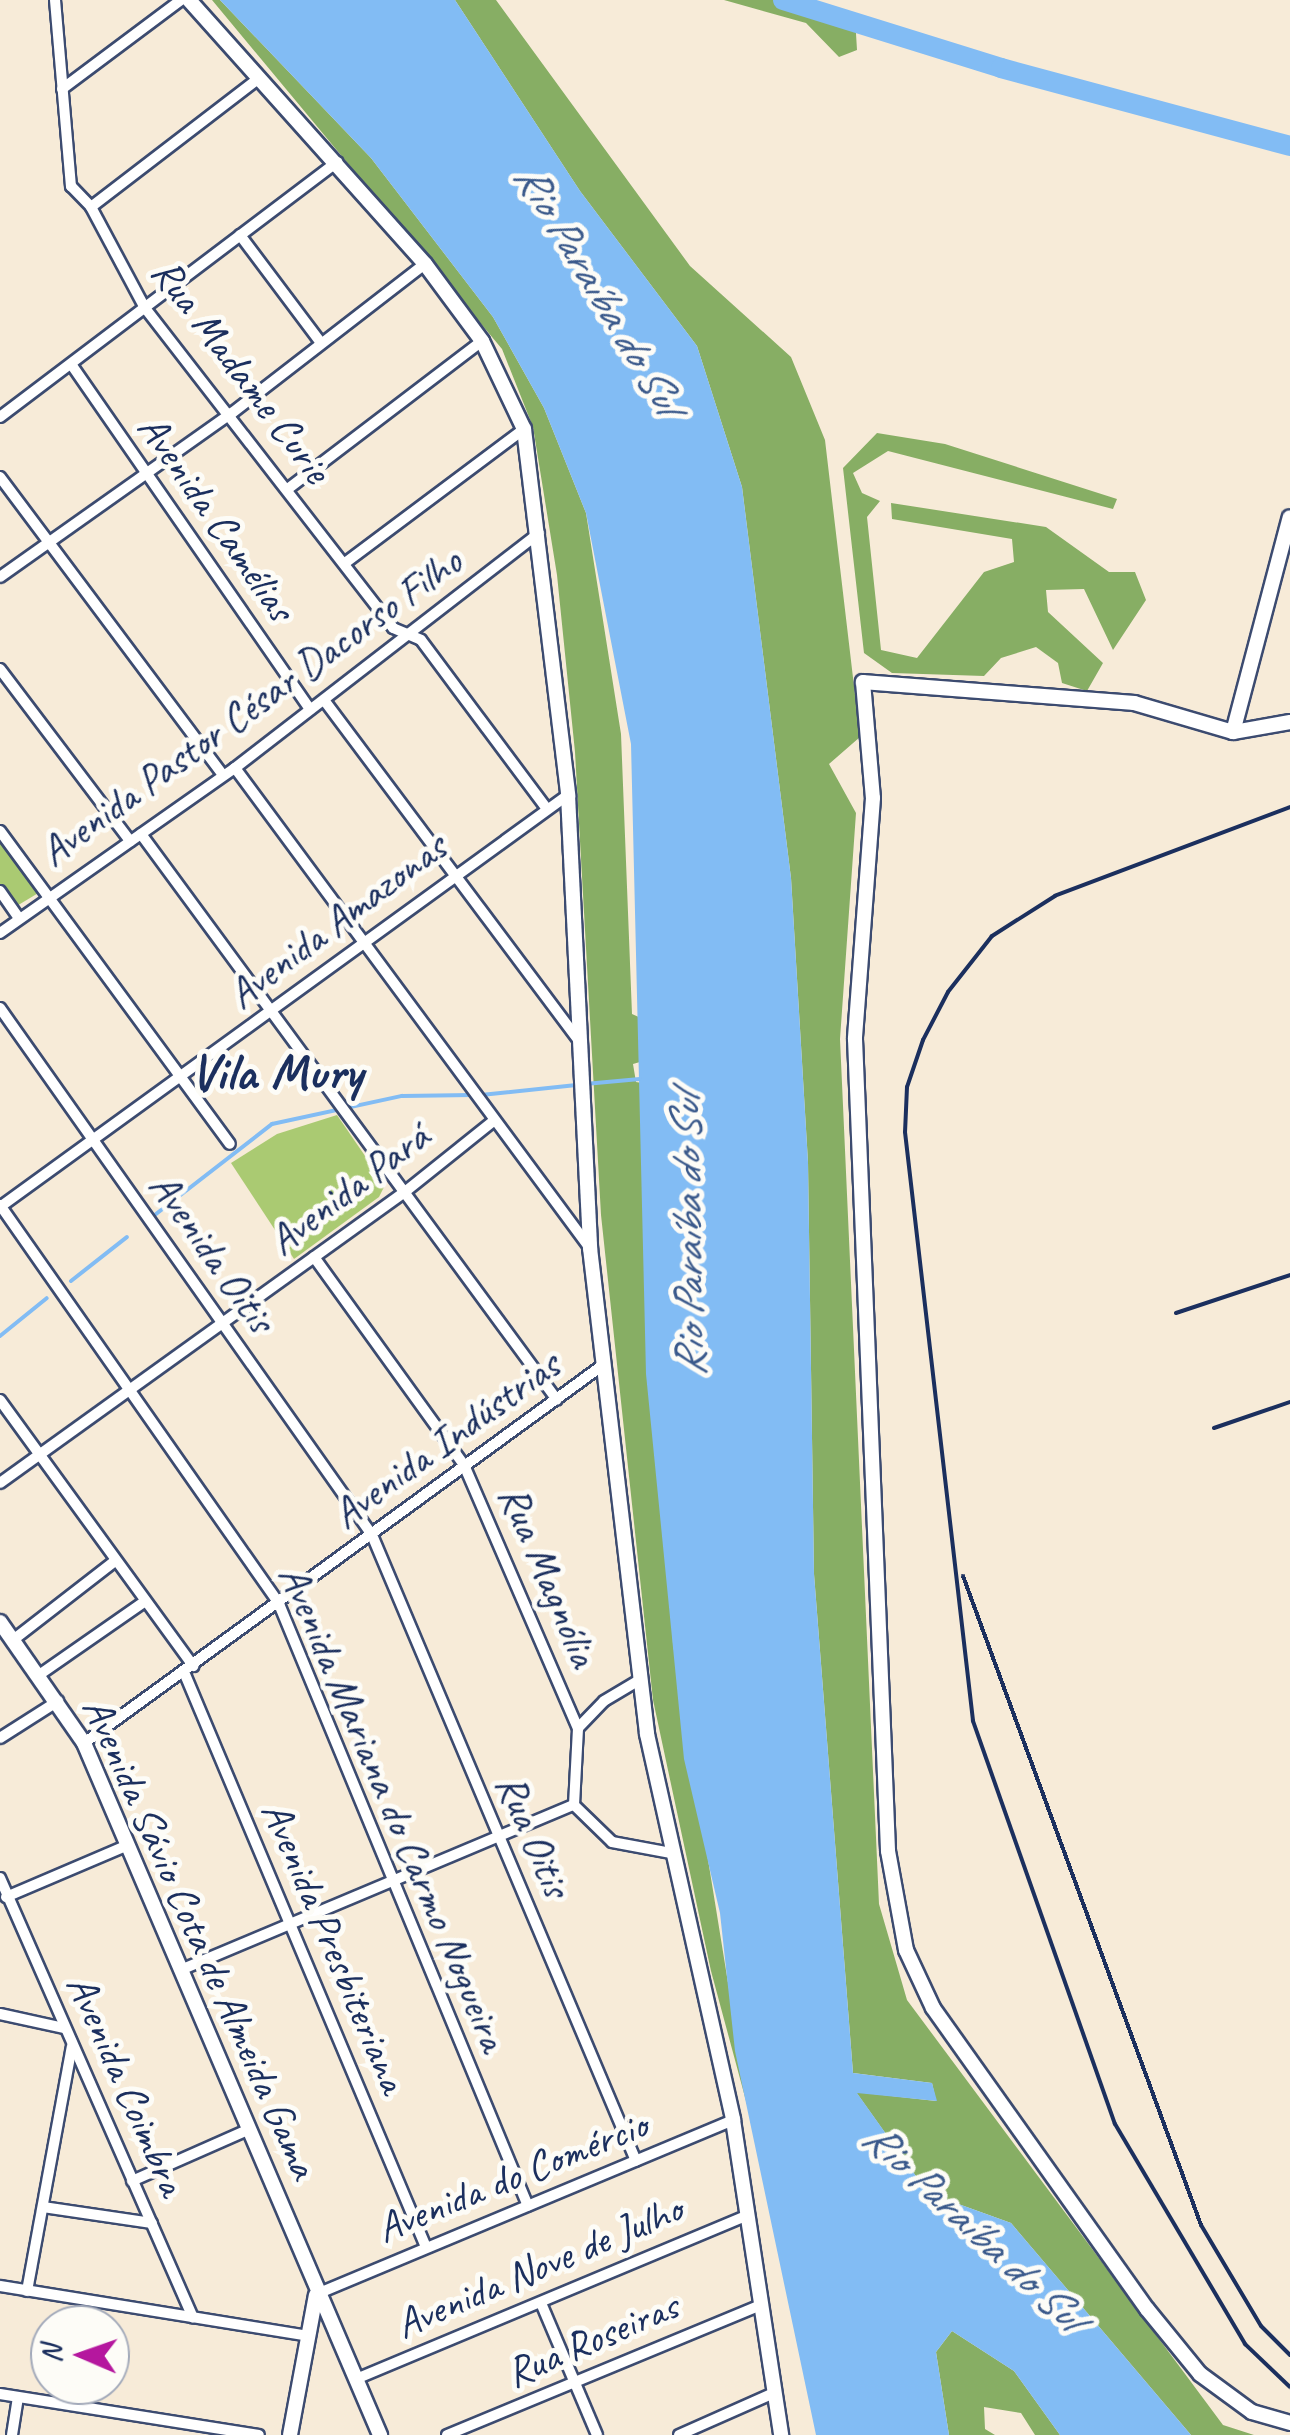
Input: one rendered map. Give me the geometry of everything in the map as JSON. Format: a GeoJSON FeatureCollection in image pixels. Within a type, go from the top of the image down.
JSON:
{"type":"FeatureCollection","features":[{"type":"Feature","properties":{"kind":"street","name":"Rua Madame Curie"},"geometry":{"type":"LineString","coordinates":[[55,0],[66,168],[71,186],[91,207],[144,308],[232,413],[393,628],[413,634],[546,808]]}},
{"type":"Feature","properties":{"kind":"street"},"geometry":{"type":"LineString","coordinates":[[62,89],[181,0]]}},
{"type":"Feature","properties":{"kind":"street"},"geometry":{"type":"LineString","coordinates":[[189,0],[424,264],[482,341],[524,429],[540,533],[568,795],[584,1048],[590,1248],[641,1679],[671,1853],[733,2120],[781,2435]]}},
{"type":"Feature","properties":{"kind":"street"},"geometry":{"type":"LineString","coordinates":[[91,207],[258,78]]}},
{"type":"Feature","properties":{"kind":"street"},"geometry":{"type":"LineString","coordinates":[[1,413],[337,162]]}},
{"type":"Feature","properties":{"kind":"street"},"geometry":{"type":"LineString","coordinates":[[240,235],[321,343]]}},
{"type":"Feature","properties":{"kind":"street"},"geometry":{"type":"LineString","coordinates":[[0,578],[232,413],[424,264]]}},
{"type":"Feature","properties":{"kind":"street"},"geometry":{"type":"LineString","coordinates":[[289,488],[482,341]]}},
{"type":"Feature","properties":{"kind":"street","name":"Avenida Camélias"},"geometry":{"type":"LineString","coordinates":[[71,364],[310,709]]}},
{"type":"Feature","properties":{"kind":"street"},"geometry":{"type":"LineString","coordinates":[[346,563],[524,429]]}},
{"type":"Feature","properties":{"kind":"street"},"geometry":{"type":"LineString","coordinates":[[0,476],[223,775]]}},
{"type":"Feature","properties":{"kind":"street"},"geometry":{"type":"LineString","coordinates":[[1233,732],[1290,518]]}},
{"type":"Feature","properties":{"kind":"street","name":"Avenida Pastor César Dacorso Filho"},"geometry":{"type":"LineString","coordinates":[[0,932],[235,768],[540,533]]}},
{"type":"Feature","properties":{"kind":"street"},"geometry":{"type":"LineString","coordinates":[[0,669],[130,841]]}},
{"type":"Feature","properties":{"kind":"street"},"geometry":{"type":"LineString","coordinates":[[1290,722],[1233,732],[1134,703],[893,679],[863,682],[873,798],[855,1039],[882,1748],[894,1904],[906,1950],[954,2039],[1157,2322],[1200,2374],[1252,2412],[1290,2422]]}},
{"type":"Feature","properties":{"kind":"street"},"geometry":{"type":"LineString","coordinates":[[324,700],[584,1048]]}},
{"type":"Feature","properties":{"kind":"street"},"geometry":{"type":"LineString","coordinates":[[235,768],[492,1122],[590,1248]]}},
{"type":"Feature","properties":{"kind":"street","name":"Avenida Amazonas"},"geometry":{"type":"LineString","coordinates":[[0,1206],[274,1010],[454,873],[568,795]]}},
{"type":"Feature","properties":{"kind":"street"},"geometry":{"type":"LineString","coordinates":[[0,831],[230,1144]]}},
{"type":"Feature","properties":{"kind":"street"},"geometry":{"type":"LineString","coordinates":[[141,834],[557,1400]]}},
{"type":"Feature","properties":{"kind":"street"},"geometry":{"type":"LineString","coordinates":[[0,891],[19,918]]}},
{"type":"Feature","properties":{"kind":"street","name":"Avenida Oitis"},"geometry":{"type":"LineString","coordinates":[[0,1008],[372,1535]]}},
{"type":"Feature","properties":{"kind":"street","name":"Avenida Pará"},"geometry":{"type":"LineString","coordinates":[[0,1483],[406,1191],[492,1122]]}},
{"type":"Feature","properties":{"kind":"street","name":"Avenida Mariana do Carmo Nogueira"},"geometry":{"type":"LineString","coordinates":[[0,1206],[279,1604],[528,2206]]}},
{"type":"Feature","properties":{"kind":"street","name":"Rua Magnólia"},"geometry":{"type":"LineString","coordinates":[[314,1257],[464,1465],[578,1728]]}},
{"type":"Feature","properties":{"kind":"street","name":"Avenida Indústrias"},"geometry":{"type":"LineString","coordinates":[[84,1743],[603,1365]]}},
{"type":"Feature","properties":{"kind":"street","name":"Avenida Presbiteriana"},"geometry":{"type":"LineString","coordinates":[[0,1400],[42,1451],[188,1669],[290,1926],[426,2247]]}},
{"type":"Feature","properties":{"kind":"street","name":"Rua Oitis"},"geometry":{"type":"LineString","coordinates":[[372,1535],[636,2162]]}},
{"type":"Feature","properties":{"kind":"street"},"geometry":{"type":"LineString","coordinates":[[13,1640],[115,1561]]}},
{"type":"Feature","properties":{"kind":"street"},"geometry":{"type":"LineString","coordinates":[[39,1675],[144,1602]]}},
{"type":"Feature","properties":{"kind":"street","name":"Avenida Sávio Cota de Almeida Gama"},"geometry":{"type":"LineString","coordinates":[[0,1622],[84,1743],[316,2294],[380,2435]]}},
{"type":"Feature","properties":{"kind":"street"},"geometry":{"type":"LineString","coordinates":[[641,1679],[604,1701],[578,1728],[574,1805],[612,1842],[671,1853]]}},
{"type":"Feature","properties":{"kind":"street"},"geometry":{"type":"LineString","coordinates":[[0,1738],[58,1701]]}},
{"type":"Feature","properties":{"kind":"street"},"geometry":{"type":"LineString","coordinates":[[182,1969],[574,1805]]}},
{"type":"Feature","properties":{"kind":"street"},"geometry":{"type":"LineString","coordinates":[[4,1897],[128,1845]]}},
{"type":"Feature","properties":{"kind":"street","name":"Avenida Coimbra"},"geometry":{"type":"LineString","coordinates":[[0,1878],[4,1897],[193,2318]]}},
{"type":"Feature","properties":{"kind":"street"},"geometry":{"type":"LineString","coordinates":[[0,2014],[64,2028]]}},
{"type":"Feature","properties":{"kind":"street"},"geometry":{"type":"LineString","coordinates":[[28,2291],[72,2047]]}},
{"type":"Feature","properties":{"kind":"street","name":"Avenida do Comércio"},"geometry":{"type":"LineString","coordinates":[[316,2294],[733,2120]]}},
{"type":"Feature","properties":{"kind":"street"},"geometry":{"type":"LineString","coordinates":[[132,2181],[250,2130]]}},
{"type":"Feature","properties":{"kind":"street"},"geometry":{"type":"LineString","coordinates":[[42,2207],[152,2222]]}},
{"type":"Feature","properties":{"kind":"street","name":"Avenida Nove de Julho"},"geometry":{"type":"LineString","coordinates":[[356,2380],[748,2215]]}},
{"type":"Feature","properties":{"kind":"street"},"geometry":{"type":"LineString","coordinates":[[0,2286],[308,2336]]}},
{"type":"Feature","properties":{"kind":"street"},"geometry":{"type":"LineString","coordinates":[[290,2435],[316,2294]]}},
{"type":"Feature","properties":{"kind":"street"},"geometry":{"type":"LineString","coordinates":[[541,2302],[597,2435]]}},
{"type":"Feature","properties":{"kind":"street","name":"Rua Roseiras"},"geometry":{"type":"LineString","coordinates":[[448,2435],[761,2305]]}},
{"type":"Feature","properties":{"kind":"street"},"geometry":{"type":"LineString","coordinates":[[680,2435],[774,2393]]}},
{"type":"Feature","properties":{"kind":"street"},"geometry":{"type":"LineString","coordinates":[[0,2394],[259,2435]]}},
{"type":"Feature","properties":{"kind":"street"},"geometry":{"type":"LineString","coordinates":[[12,2435],[18,2397]]}},
{"type":"Feature","properties":{"kind":"green space"},"geometry":{"type":"Polygon","coordinates":[[[212,0],[220,0],[371,158],[493,317],[544,408],[586,513],[621,734],[632,1014],[661,1027],[664,1055],[633,1064],[636,1082],[659,1086],[673,1644],[749,2112],[711,1971],[653,1700],[601,1215],[575,752],[557,575],[533,427],[502,349],[212,0]]]}},
{"type":"Feature","properties":{"kind":"green space"},"geometry":{"type":"Polygon","coordinates":[[[455,0],[496,0],[690,266],[791,357],[825,440],[860,737],[829,764],[856,813],[840,1039],[879,1904],[907,2000],[1223,2425],[1254,2435],[1191,2435],[1011,2223],[928,2193],[856,2092],[936,2101],[932,2083],[853,2073],[814,1574],[808,1162],[791,878],[742,487],[697,346],[580,191],[455,0]]]}},
{"type":"Feature","properties":{"kind":"green space"},"geometry":{"type":"Polygon","coordinates":[[[724,0],[800,0],[855,17],[857,50],[839,57],[806,23],[724,0]]]}},
{"type":"Feature","properties":{"kind":"green space"},"geometry":{"type":"Polygon","coordinates":[[[877,433],[945,444],[1117,499],[1113,509],[888,451],[853,473],[862,493],[880,501],[867,517],[881,650],[917,658],[984,572],[1014,562],[1012,539],[892,519],[891,503],[1046,527],[1109,572],[1135,572],[1146,600],[1113,650],[1084,589],[1046,590],[1048,612],[1103,663],[1087,691],[1062,683],[1058,663],[1036,647],[1001,658],[984,676],[892,673],[864,653],[843,468],[877,433]]]}},
{"type":"Feature","properties":{"kind":"green space"},"geometry":{"type":"Polygon","coordinates":[[[0,838],[40,892],[15,907],[0,886],[0,838]]]}},
{"type":"Feature","properties":{"kind":"green space"},"geometry":{"type":"Polygon","coordinates":[[[337,1115],[385,1185],[379,1197],[294,1259],[231,1163],[277,1134],[337,1115]]]}},
{"type":"Feature","properties":{"kind":"green space"},"geometry":{"type":"Polygon","coordinates":[[[952,2331],[1014,2371],[1060,2435],[1035,2435],[1021,2413],[984,2407],[985,2429],[995,2435],[949,2435],[936,2352],[952,2331]]]}},
{"type":"Feature","properties":{"kind":"water","name":"Rio Paraíba do Sul"},"geometry":{"type":"Polygon","coordinates":[[[220,0],[455,0],[580,191],[697,346],[742,487],[791,878],[808,1162],[814,1574],[853,2073],[932,2083],[937,2101],[857,2093],[928,2193],[1011,2223],[1191,2435],[1060,2435],[1014,2371],[952,2331],[936,2352],[949,2435],[816,2435],[735,2051],[720,1913],[684,1759],[646,1374],[631,744],[586,513],[544,408],[493,317],[371,158],[220,0]]]}},
{"type":"Feature","properties":{"kind":"waterway"},"geometry":{"type":"LineString","coordinates":[[783,0],[1001,68],[1290,146]]}},
{"type":"Feature","properties":{"kind":"waterway"},"geometry":{"type":"LineString","coordinates":[[585,1084],[640,1079]]}},
{"type":"Feature","properties":{"kind":"waterway"},"geometry":{"type":"LineString","coordinates":[[481,1095],[576,1085]]}},
{"type":"Feature","properties":{"kind":"waterway"},"geometry":{"type":"LineString","coordinates":[[156,1214],[272,1124],[402,1096],[472,1095]]}},
{"type":"Feature","properties":{"kind":"waterway"},"geometry":{"type":"LineString","coordinates":[[71,1281],[127,1237]]}},
{"type":"Feature","properties":{"kind":"waterway"},"geometry":{"type":"LineString","coordinates":[[0,1336],[47,1298]]}},
{"type":"Feature","properties":{"kind":"railway"},"geometry":{"type":"LineString","coordinates":[[1290,807],[1055,896],[992,936],[948,992],[923,1040],[907,1087],[905,1132],[973,1721],[1115,2124],[1245,2344],[1290,2387]]}},
{"type":"Feature","properties":{"kind":"railway"},"geometry":{"type":"LineString","coordinates":[[1176,1313],[1290,1275]]}},
{"type":"Feature","properties":{"kind":"railway"},"geometry":{"type":"LineString","coordinates":[[1214,1428],[1290,1402]]}},
{"type":"Feature","properties":{"kind":"railway"},"geometry":{"type":"LineString","coordinates":[[963,1576],[1201,2225],[1261,2326],[1290,2355]]}},
{"type":"Feature","properties":{"kind":"district","name":"Vila Mury"},"geometry":{"type":"Point","coordinates":[276,1073]}}]}
